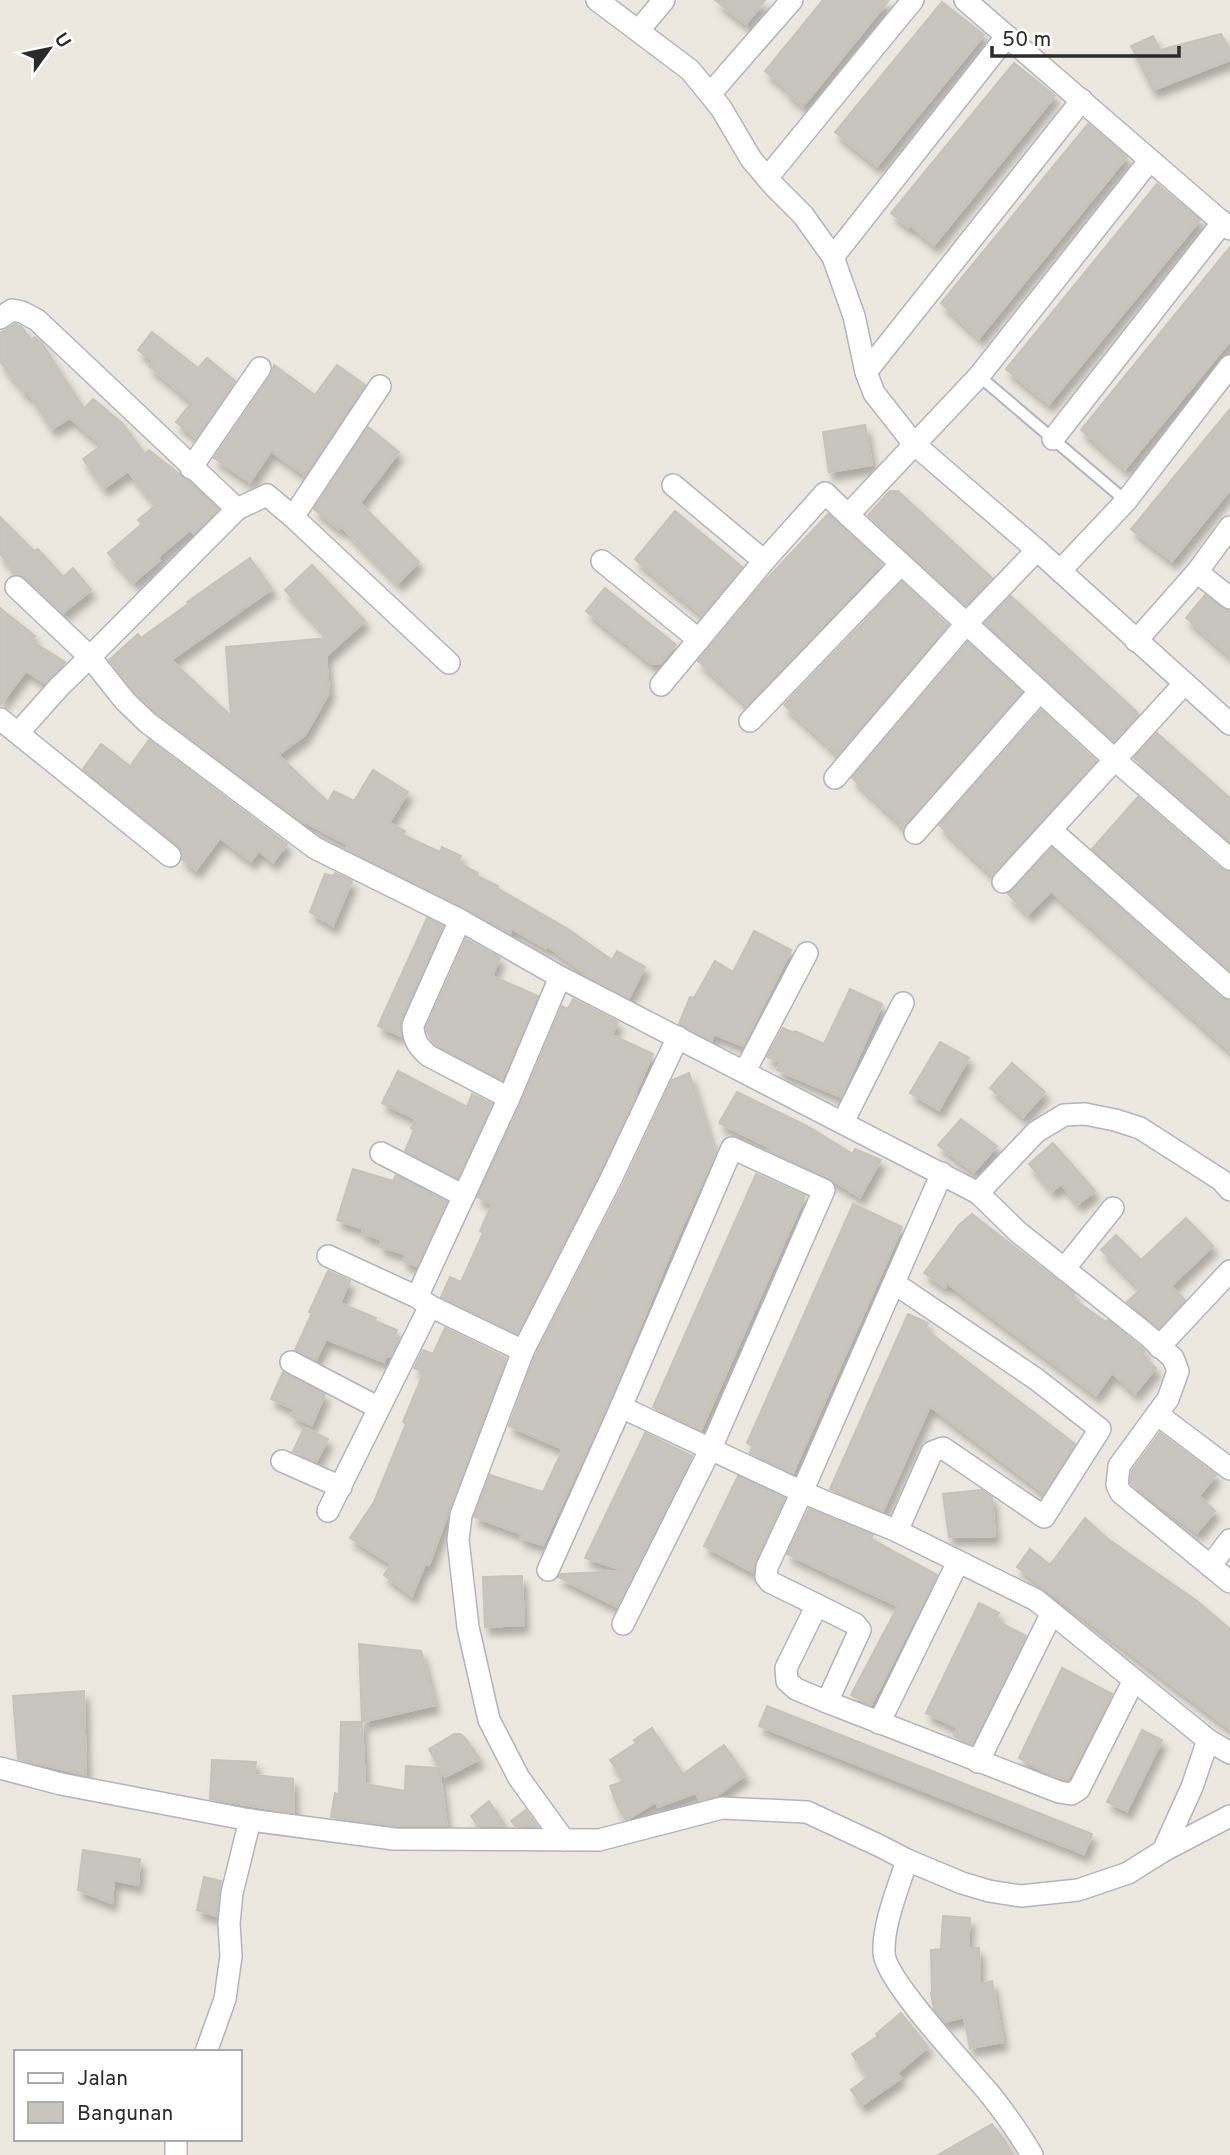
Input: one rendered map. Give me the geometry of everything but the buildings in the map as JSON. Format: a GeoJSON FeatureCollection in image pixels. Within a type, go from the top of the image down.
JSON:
{"type":"FeatureCollection","features":[{"type":"Feature","properties":{"kind":"street"},"geometry":{"type":"LineString","coordinates":[[597,0],[690,70],[721,108],[751,159],[803,215],[833,257],[855,316],[866,372],[874,393],[914,444],[1060,570],[1230,724]]}},
{"type":"Feature","properties":{"kind":"street"},"geometry":{"type":"LineString","coordinates":[[639,30],[664,0]]}},
{"type":"Feature","properties":{"kind":"street"},"geometry":{"type":"LineString","coordinates":[[710,94],[792,0]]}},
{"type":"Feature","properties":{"kind":"street"},"geometry":{"type":"LineString","coordinates":[[767,178],[913,0]]}},
{"type":"Feature","properties":{"kind":"street"},"geometry":{"type":"LineString","coordinates":[[965,0],[1226,225],[1053,439]]}},
{"type":"Feature","properties":{"kind":"street"},"geometry":{"type":"LineString","coordinates":[[833,257],[1007,36]]}},
{"type":"Feature","properties":{"kind":"street"},"geometry":{"type":"LineString","coordinates":[[866,372],[1082,100]]}},
{"type":"Feature","properties":{"kind":"street"},"geometry":{"type":"LineString","coordinates":[[848,515],[979,376],[1150,160]]}},
{"type":"Feature","properties":{"kind":"street"},"geometry":{"type":"LineString","coordinates":[[0,318],[12,310],[37,320],[237,509]]}},
{"type":"Feature","properties":{"kind":"street"},"geometry":{"type":"LineString","coordinates":[[1060,570],[1126,501],[1230,366]]}},
{"type":"Feature","properties":{"kind":"street"},"geometry":{"type":"LineString","coordinates":[[191,468],[260,368]]}},
{"type":"Feature","properties":{"kind":"street"},"geometry":{"type":"LineString","coordinates":[[293,517],[380,386]]}},
{"type":"Feature","properties":{"kind":"street"},"geometry":{"type":"LineString","coordinates":[[673,485],[764,561]]}},
{"type":"Feature","properties":{"kind":"street"},"geometry":{"type":"LineString","coordinates":[[661,685],[764,561],[825,493],[1115,760],[1230,859]]}},
{"type":"Feature","properties":{"kind":"street"},"geometry":{"type":"LineString","coordinates":[[18,733],[59,687],[237,509],[267,495],[449,663]]}},
{"type":"Feature","properties":{"kind":"street"},"geometry":{"type":"LineString","coordinates":[[1136,641],[1197,572],[1230,527]]}},
{"type":"Feature","properties":{"kind":"street"},"geometry":{"type":"LineString","coordinates":[[835,778],[966,624],[1037,550]]}},
{"type":"Feature","properties":{"kind":"street"},"geometry":{"type":"LineString","coordinates":[[602,561],[699,639]]}},
{"type":"Feature","properties":{"kind":"street"},"geometry":{"type":"LineString","coordinates":[[751,721],[901,564]]}},
{"type":"Feature","properties":{"kind":"street"},"geometry":{"type":"LineString","coordinates":[[1197,572],[1230,598]]}},
{"type":"Feature","properties":{"kind":"street"},"geometry":{"type":"LineString","coordinates":[[16,587],[90,657],[125,701],[148,723],[315,848],[460,920],[560,977],[978,1193],[1018,1232],[1173,1358],[1178,1371],[1168,1399],[1124,1457],[1117,1473],[1117,1485],[1121,1493],[1230,1582]]}},
{"type":"Feature","properties":{"kind":"street"},"geometry":{"type":"LineString","coordinates":[[1003,882],[1184,684]]}},
{"type":"Feature","properties":{"kind":"street"},"geometry":{"type":"LineString","coordinates":[[915,832],[1040,691]]}},
{"type":"Feature","properties":{"kind":"street"},"geometry":{"type":"LineString","coordinates":[[0,719],[170,856]]}},
{"type":"Feature","properties":{"kind":"street"},"geometry":{"type":"LineString","coordinates":[[1051,830],[1230,988]]}},
{"type":"Feature","properties":{"kind":"street"},"geometry":{"type":"LineString","coordinates":[[460,920],[413,1025],[414,1037],[420,1049],[429,1056],[509,1097]]}},
{"type":"Feature","properties":{"kind":"street"},"geometry":{"type":"LineString","coordinates":[[745,1071],[807,953]]}},
{"type":"Feature","properties":{"kind":"street"},"geometry":{"type":"LineString","coordinates":[[328,1511],[379,1408],[464,1196],[560,977]]}},
{"type":"Feature","properties":{"kind":"street"},"geometry":{"type":"LineString","coordinates":[[843,1122],[903,1003]]}},
{"type":"Feature","properties":{"kind":"street"},"geometry":{"type":"LineString","coordinates":[[564,1840],[519,1778],[489,1720],[468,1626],[458,1540],[461,1515],[523,1351],[610,1181],[678,1037]]}},
{"type":"Feature","properties":{"kind":"street"},"geometry":{"type":"LineString","coordinates":[[978,1193],[1036,1132],[1064,1115],[1085,1114],[1140,1128],[1221,1180],[1230,1191]]}},
{"type":"Feature","properties":{"kind":"street"},"geometry":{"type":"LineString","coordinates":[[548,1570],[732,1148],[824,1190],[711,1447],[623,1624]]}},
{"type":"Feature","properties":{"kind":"street"},"geometry":{"type":"LineString","coordinates":[[381,1153],[464,1196]]}},
{"type":"Feature","properties":{"kind":"street"},"geometry":{"type":"LineString","coordinates":[[827,1702],[860,1630],[855,1624],[775,1585],[766,1577],[767,1567],[942,1174]]}},
{"type":"Feature","properties":{"kind":"street"},"geometry":{"type":"LineString","coordinates":[[1064,1269],[1113,1208]]}},
{"type":"Feature","properties":{"kind":"street"},"geometry":{"type":"LineString","coordinates":[[328,1256],[523,1351]]}},
{"type":"Feature","properties":{"kind":"street"},"geometry":{"type":"LineString","coordinates":[[1159,1347],[1230,1271]]}},
{"type":"Feature","properties":{"kind":"street"},"geometry":{"type":"LineString","coordinates":[[894,1283],[1021,1368],[1100,1429],[1044,1517],[943,1448],[932,1452],[897,1531]]}},
{"type":"Feature","properties":{"kind":"street"},"geometry":{"type":"LineString","coordinates":[[291,1362],[379,1408]]}},
{"type":"Feature","properties":{"kind":"street"},"geometry":{"type":"LineString","coordinates":[[621,1407],[802,1492],[897,1531],[1036,1600],[1208,1740],[1230,1753]]}},
{"type":"Feature","properties":{"kind":"street"},"geometry":{"type":"LineString","coordinates":[[1157,1414],[1230,1469]]}},
{"type":"Feature","properties":{"kind":"street"},"geometry":{"type":"LineString","coordinates":[[282,1461],[341,1487]]}},
{"type":"Feature","properties":{"kind":"street"},"geometry":{"type":"LineString","coordinates":[[1210,1566],[1230,1540]]}},
{"type":"Feature","properties":{"kind":"street"},"geometry":{"type":"LineString","coordinates":[[879,1723],[958,1562]]}},
{"type":"Feature","properties":{"kind":"street"},"geometry":{"type":"LineString","coordinates":[[817,1605],[786,1668],[791,1685],[879,1723],[1059,1793],[1071,1794],[1079,1789],[1134,1680]]}},
{"type":"Feature","properties":{"kind":"street"},"geometry":{"type":"LineString","coordinates":[[978,1762],[1052,1613]]}},
{"type":"Feature","properties":{"kind":"street"},"geometry":{"type":"LineString","coordinates":[[1163,1851],[1192,1787],[1208,1740]]}},
{"type":"Feature","properties":{"kind":"street"},"geometry":{"type":"LineString","coordinates":[[0,1768],[61,1784],[250,1820],[394,1839],[599,1840],[722,1808],[807,1812],[907,1860],[962,1882],[989,1891],[1021,1896],[1079,1890],[1128,1873],[1163,1851],[1230,1816]]}},
{"type":"Feature","properties":{"kind":"street"},"geometry":{"type":"LineString","coordinates":[[207,2050],[225,1999],[230,1956],[232,1893],[250,1820]]}},
{"type":"Feature","properties":{"kind":"street"},"geometry":{"type":"LineString","coordinates":[[907,1860],[885,1938],[883,1956],[909,2000],[991,2096],[1032,2155]]}},
{"type":"Feature","properties":{"kind":"lane"},"geometry":{"type":"LineString","coordinates":[[979,376],[1126,501]]}}]}
